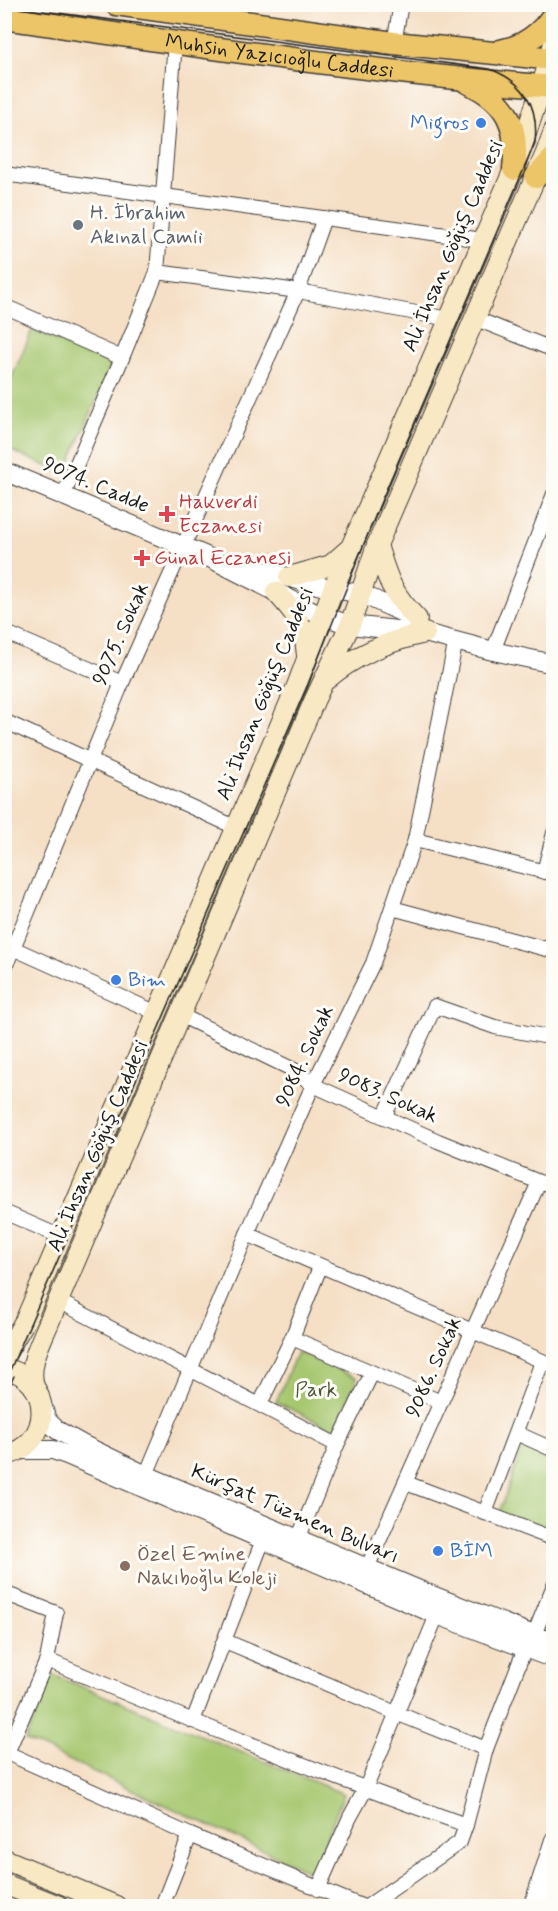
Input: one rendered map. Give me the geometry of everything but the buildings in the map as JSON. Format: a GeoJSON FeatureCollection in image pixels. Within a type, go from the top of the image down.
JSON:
{"type":"FeatureCollection","features":[{"type":"Feature","properties":{"kind":"main road","name":"Muhsin Yazıcıoğlu Caddesi"},"geometry":{"type":"LineString","coordinates":[[116,4],[164,8],[394,43],[489,53],[553,53]]}},
{"type":"Feature","properties":{"kind":"main road"},"geometry":{"type":"LineString","coordinates":[[489,53],[512,49],[532,38],[554,14]]}},
{"type":"Feature","properties":{"kind":"main road","name":"Muhsin Yazıcıoğlu Caddesi"},"geometry":{"type":"LineString","coordinates":[[4,18],[464,80],[548,87]]}},
{"type":"Feature","properties":{"kind":"main road","name":"Ali İhsan Göğüş Caddesi"},"geometry":{"type":"LineString","coordinates":[[4,1357],[26,1319],[237,828],[307,660],[333,589],[548,87],[553,53]]}},
{"type":"Feature","properties":{"kind":"main road"},"geometry":{"type":"LineString","coordinates":[[464,80],[484,90],[501,105],[512,125],[516,147],[514,169]]}},
{"type":"Feature","properties":{"kind":"main road","name":"Ali İhsan Göğüş Caddesi"},"geometry":{"type":"LineString","coordinates":[[9,1455],[32,1440],[40,1428],[43,1414],[31,1376],[33,1362],[180,1015],[350,625],[377,545],[537,177],[554,130]]}},
{"type":"Feature","properties":{"kind":"main road"},"geometry":{"type":"LineString","coordinates":[[537,177],[554,158]]}},
{"type":"Feature","properties":{"kind":"main road"},"geometry":{"type":"LineString","coordinates":[[323,683],[341,667],[362,654],[403,638],[421,626],[401,603],[390,585],[377,545]]}},
{"type":"Feature","properties":{"kind":"main road"},"geometry":{"type":"LineString","coordinates":[[307,660],[303,626],[294,612],[283,584],[331,565],[352,546]]}},
{"type":"Feature","properties":{"kind":"main road"},"geometry":{"type":"LineString","coordinates":[[4,1369],[24,1377],[38,1393]]}},
{"type":"Feature","properties":{"kind":"main road"},"geometry":{"type":"LineString","coordinates":[[4,1859],[116,1906]]}},
{"type":"Feature","properties":{"kind":"main road"},"geometry":{"type":"LineString","coordinates":[[4,1884],[54,1905]]}},
{"type":"Feature","properties":{"kind":"street"},"geometry":{"type":"LineString","coordinates":[[394,43],[401,4]]}},
{"type":"Feature","properties":{"kind":"street"},"geometry":{"type":"LineString","coordinates":[[63,496],[157,272],[161,195],[175,42]]}},
{"type":"Feature","properties":{"kind":"street"},"geometry":{"type":"LineString","coordinates":[[4,174],[483,240]]}},
{"type":"Feature","properties":{"kind":"street","name":"9075. Sokak"},"geometry":{"type":"LineString","coordinates":[[4,970],[9,947],[122,683],[298,291],[324,218]]}},
{"type":"Feature","properties":{"kind":"street"},"geometry":{"type":"LineString","coordinates":[[157,272],[298,291],[449,319]]}},
{"type":"Feature","properties":{"kind":"street"},"geometry":{"type":"LineString","coordinates":[[4,306],[122,358]]}},
{"type":"Feature","properties":{"kind":"street"},"geometry":{"type":"LineString","coordinates":[[474,318],[554,350]]}},
{"type":"Feature","properties":{"kind":"street","name":"9074. Cadde"},"geometry":{"type":"LineString","coordinates":[[4,471],[204,555],[283,584]]}},
{"type":"Feature","properties":{"kind":"street"},"geometry":{"type":"LineString","coordinates":[[495,646],[553,498]]}},
{"type":"Feature","properties":{"kind":"street"},"geometry":{"type":"LineString","coordinates":[[283,584],[362,594],[421,626],[452,639],[554,654]]}},
{"type":"Feature","properties":{"kind":"street"},"geometry":{"type":"LineString","coordinates":[[283,584],[323,616],[350,625],[421,626],[554,664]]}},
{"type":"Feature","properties":{"kind":"street"},"geometry":{"type":"LineString","coordinates":[[4,632],[122,683]]}},
{"type":"Feature","properties":{"kind":"street","name":"9084. Sokak"},"geometry":{"type":"LineString","coordinates":[[146,1475],[247,1234],[313,1085],[373,963],[416,840],[452,639]]}},
{"type":"Feature","properties":{"kind":"street"},"geometry":{"type":"LineString","coordinates":[[4,721],[237,828]]}},
{"type":"Feature","properties":{"kind":"street"},"geometry":{"type":"LineString","coordinates":[[416,840],[549,873],[554,833]]}},
{"type":"Feature","properties":{"kind":"street"},"geometry":{"type":"LineString","coordinates":[[392,908],[554,951]]}},
{"type":"Feature","properties":{"kind":"street"},"geometry":{"type":"LineString","coordinates":[[9,947],[157,1013]]}},
{"type":"Feature","properties":{"kind":"street"},"geometry":{"type":"LineString","coordinates":[[384,1117],[435,1006],[495,1027],[554,1038]]}},
{"type":"Feature","properties":{"kind":"street","name":"9083. Sokak"},"geometry":{"type":"LineString","coordinates":[[180,1015],[296,1071],[313,1085],[539,1182],[554,1185]]}},
{"type":"Feature","properties":{"kind":"street","name":"9086. Sokak"},"geometry":{"type":"LineString","coordinates":[[367,1568],[539,1182]]}},
{"type":"Feature","properties":{"kind":"street"},"geometry":{"type":"LineString","coordinates":[[4,1212],[61,1237]]}},
{"type":"Feature","properties":{"kind":"street"},"geometry":{"type":"LineString","coordinates":[[247,1234],[548,1364],[516,1433],[485,1513]]}},
{"type":"Feature","properties":{"kind":"street"},"geometry":{"type":"LineString","coordinates":[[260,1404],[292,1338],[320,1267]]}},
{"type":"Feature","properties":{"kind":"street"},"geometry":{"type":"LineString","coordinates":[[58,1301],[336,1445]]}},
{"type":"Feature","properties":{"kind":"street"},"geometry":{"type":"LineString","coordinates":[[292,1338],[441,1402]]}},
{"type":"Feature","properties":{"kind":"street"},"geometry":{"type":"LineString","coordinates":[[298,1539],[336,1445],[372,1373]]}},
{"type":"Feature","properties":{"kind":"street","name":"Kürşat Tüzmen Bulvarı"},"geometry":{"type":"LineString","coordinates":[[38,1393],[47,1420],[57,1430],[82,1444],[146,1475],[367,1568],[529,1642],[554,1659]]}},
{"type":"Feature","properties":{"kind":"street"},"geometry":{"type":"LineString","coordinates":[[516,1433],[554,1449]]}},
{"type":"Feature","properties":{"kind":"street","name":"Kürşat Tüzmen Bulvarı"},"geometry":{"type":"LineString","coordinates":[[9,1455],[53,1450],[437,1615],[529,1642],[554,1643]]}},
{"type":"Feature","properties":{"kind":"street"},"geometry":{"type":"LineString","coordinates":[[406,1483],[554,1539]]}},
{"type":"Feature","properties":{"kind":"street"},"geometry":{"type":"LineString","coordinates":[[194,1721],[263,1540]]}},
{"type":"Feature","properties":{"kind":"street"},"geometry":{"type":"LineString","coordinates":[[368,1906],[460,1842],[486,1749],[554,1585]]}},
{"type":"Feature","properties":{"kind":"street"},"geometry":{"type":"LineString","coordinates":[[4,1593],[56,1613],[47,1660],[6,1755],[361,1906]]}},
{"type":"Feature","properties":{"kind":"street"},"geometry":{"type":"LineString","coordinates":[[318,1889],[350,1817],[365,1790],[437,1615]]}},
{"type":"Feature","properties":{"kind":"street"},"geometry":{"type":"LineString","coordinates":[[225,1641],[486,1749]]}},
{"type":"Feature","properties":{"kind":"street"},"geometry":{"type":"LineString","coordinates":[[47,1660],[365,1790],[466,1825]]}},
{"type":"Feature","properties":{"kind":"street"},"geometry":{"type":"LineString","coordinates":[[162,1906],[190,1835]]}},
{"type":"Feature","properties":{"kind":"street"},"geometry":{"type":"LineString","coordinates":[[533,1906],[554,1840]]}},
{"type":"Feature","properties":{"kind":"street"},"geometry":{"type":"LineString","coordinates":[[548,1906],[554,1889]]}},
{"type":"Feature","properties":{"kind":"green space"},"geometry":{"type":"Polygon","coordinates":[[[32,330],[112,364],[65,474],[5,448],[5,394],[32,330]]]}},
{"type":"Feature","properties":{"kind":"green space","name":"Park"},"geometry":{"type":"Polygon","coordinates":[[[297,1352],[357,1378],[335,1430],[276,1402],[297,1352]]]}},
{"type":"Feature","properties":{"kind":"green space"},"geometry":{"type":"Polygon","coordinates":[[[523,1445],[553,1460],[553,1533],[499,1513],[523,1445]]]}},
{"type":"Feature","properties":{"kind":"green space"},"geometry":{"type":"Polygon","coordinates":[[[53,1675],[344,1794],[312,1873],[25,1740],[53,1675]]]}},
{"type":"Feature","properties":{"kind":"tram line"},"geometry":{"type":"LineString","coordinates":[[4,6],[490,69],[502,74],[521,88],[532,107],[536,130],[535,143],[380,504],[308,684],[4,1384]]}},
{"type":"Feature","properties":{"kind":"tram line"},"geometry":{"type":"LineString","coordinates":[[4,1398],[14,1376]]}},
{"type":"Feature","properties":{"kind":"place","name":"Migros"},"geometry":{"type":"Point","coordinates":[481,123]}},
{"type":"Feature","properties":{"kind":"place","name":"H. İbrahim Akınal Camii"},"geometry":{"type":"Point","coordinates":[78,225]}},
{"type":"Feature","properties":{"kind":"place","name":"Hakverdi Eczanesi"},"geometry":{"type":"Point","coordinates":[167,514]}},
{"type":"Feature","properties":{"kind":"place","name":"Günal Eczanesi"},"geometry":{"type":"Point","coordinates":[142,558]}},
{"type":"Feature","properties":{"kind":"place","name":"Bim"},"geometry":{"type":"Point","coordinates":[116,980]}},
{"type":"Feature","properties":{"kind":"place","name":"BİM"},"geometry":{"type":"Point","coordinates":[438,1551]}},
{"type":"Feature","properties":{"kind":"place","name":"Özel Emine Nakıboğlu Koleji"},"geometry":{"type":"Point","coordinates":[125,1566]}}]}
